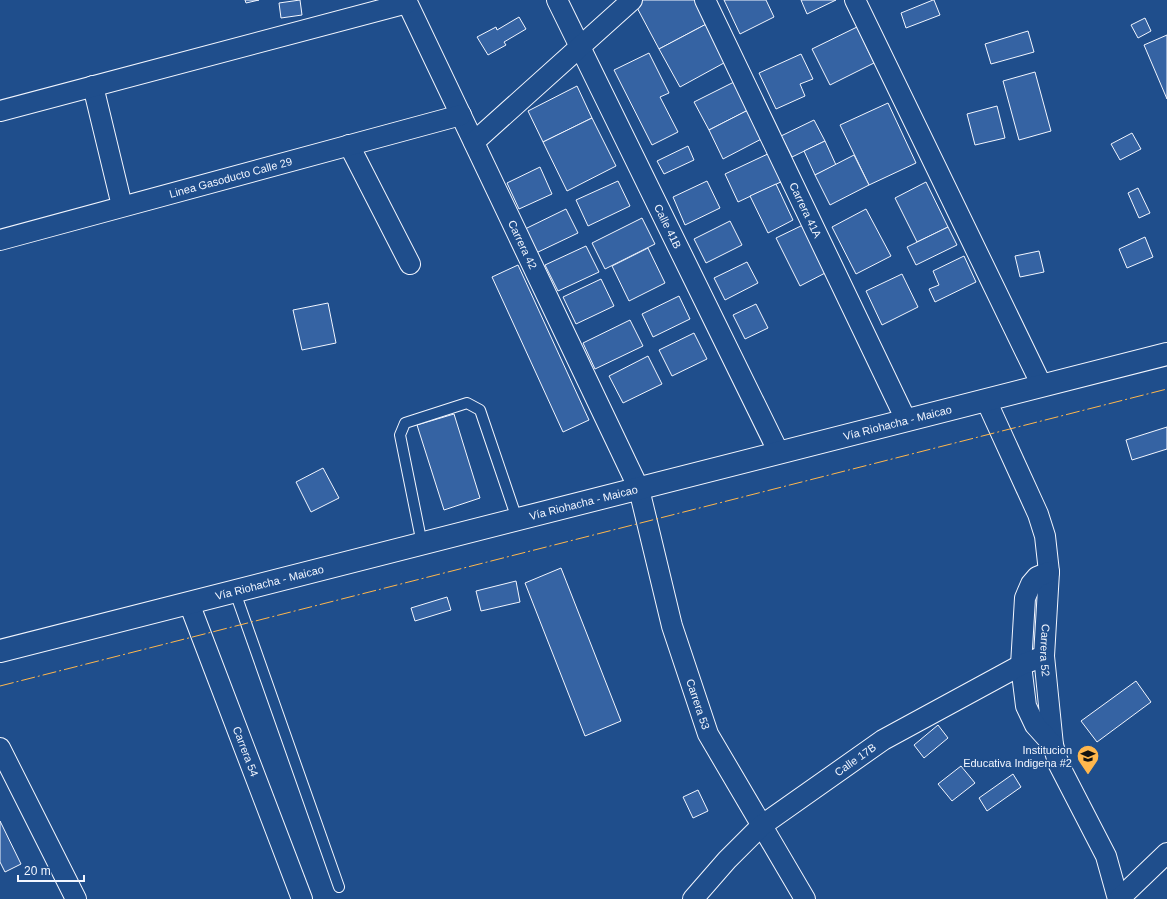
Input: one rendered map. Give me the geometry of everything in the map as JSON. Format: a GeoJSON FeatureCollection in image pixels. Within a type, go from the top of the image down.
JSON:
{"type":"FeatureCollection","features":[{"type":"Feature","properties":{"kind":"highway","name":"Vía Riohacha - Maicao"},"geometry":{"type":"LineString","coordinates":[[0,652],[906,420],[1042,386],[1166,359]]}},
{"type":"Feature","properties":{"kind":"street","name":"Calle 41B"},"geometry":{"type":"LineString","coordinates":[[558,0],[779,453]]}},
{"type":"Feature","properties":{"kind":"street"},"geometry":{"type":"LineString","coordinates":[[474,142],[632,0]]}},
{"type":"Feature","properties":{"kind":"street","name":"Carrera 41A"},"geometry":{"type":"LineString","coordinates":[[705,0],[906,420]]}},
{"type":"Feature","properties":{"kind":"street"},"geometry":{"type":"LineString","coordinates":[[855,0],[1042,386]]}},
{"type":"Feature","properties":{"kind":"street"},"geometry":{"type":"LineString","coordinates":[[0,111],[407,1]]}},
{"type":"Feature","properties":{"kind":"street","name":"Carrera 42"},"geometry":{"type":"LineString","coordinates":[[407,1],[639,489]]}},
{"type":"Feature","properties":{"kind":"street"},"geometry":{"type":"LineString","coordinates":[[93,86],[122,206]]}},
{"type":"Feature","properties":{"kind":"street","name":"Linea Gasoducto Calle 29"},"geometry":{"type":"LineString","coordinates":[[0,240],[461,115]]}},
{"type":"Feature","properties":{"kind":"street"},"geometry":{"type":"LineString","coordinates":[[349,146],[410,264]]}},
{"type":"Feature","properties":{"kind":"street","name":"Carrera 52"},"geometry":{"type":"LineString","coordinates":[[986,400],[1038,514],[1045,536],[1049,572],[1044,656],[1053,745],[1059,765],[1106,856],[1118,899]]}},
{"type":"Feature","properties":{"kind":"street","name":"Carrera 53"},"geometry":{"type":"LineString","coordinates":[[639,489],[672,626],[708,734],[805,899]]}},
{"type":"Feature","properties":{"kind":"street"},"geometry":{"type":"LineString","coordinates":[[1049,572],[1037,577],[1031,584],[1025,598],[1021,665],[1026,706],[1035,725],[1053,745]]}},
{"type":"Feature","properties":{"kind":"street","name":"Carrera 54"},"geometry":{"type":"LineString","coordinates":[[189,603],[302,899]]}},
{"type":"Feature","properties":{"kind":"street","name":"Calle 17B"},"geometry":{"type":"LineString","coordinates":[[692,899],[727,860],[762,826],[883,740],[1021,665],[1044,656]]}},
{"type":"Feature","properties":{"kind":"street"},"geometry":{"type":"LineString","coordinates":[[0,748],[76,899]]}},
{"type":"Feature","properties":{"kind":"street"},"geometry":{"type":"LineString","coordinates":[[1118,899],[1167,853]]}},
{"type":"Feature","properties":{"kind":"lane"},"geometry":{"type":"LineString","coordinates":[[422,544],[400,436],[405,423],[467,403],[480,410],[517,520]]}},
{"type":"Feature","properties":{"kind":"lane"},"geometry":{"type":"LineString","coordinates":[[235,592],[338,887]]}},
{"type":"Feature","properties":{"kind":"building"},"geometry":{"type":"Polygon","coordinates":[[[245,0],[259,0],[246,3],[245,0]]]}},
{"type":"Feature","properties":{"kind":"building"},"geometry":{"type":"Polygon","coordinates":[[[300,0],[302,15],[281,18],[279,3],[300,0]]]}},
{"type":"Feature","properties":{"kind":"building"},"geometry":{"type":"Polygon","coordinates":[[[638,0],[701,0],[712,21],[659,49],[634,2],[638,0]]]}},
{"type":"Feature","properties":{"kind":"building"},"geometry":{"type":"Polygon","coordinates":[[[724,0],[766,0],[774,17],[740,34],[724,0]]]}},
{"type":"Feature","properties":{"kind":"building"},"geometry":{"type":"Polygon","coordinates":[[[801,0],[836,0],[807,14],[801,0]]]}},
{"type":"Feature","properties":{"kind":"building"},"geometry":{"type":"Polygon","coordinates":[[[933,0],[940,15],[906,28],[901,13],[933,0]]]}},
{"type":"Feature","properties":{"kind":"building"},"geometry":{"type":"Polygon","coordinates":[[[519,17],[526,29],[504,42],[506,45],[488,55],[477,37],[496,27],[497,30],[519,17]]]}},
{"type":"Feature","properties":{"kind":"building"},"geometry":{"type":"Polygon","coordinates":[[[1145,18],[1151,31],[1138,38],[1131,25],[1145,18]]]}},
{"type":"Feature","properties":{"kind":"building"},"geometry":{"type":"Polygon","coordinates":[[[712,21],[733,58],[680,87],[659,49],[712,21]]]}},
{"type":"Feature","properties":{"kind":"building"},"geometry":{"type":"Polygon","coordinates":[[[857,27],[874,63],[830,85],[812,49],[857,27]]]}},
{"type":"Feature","properties":{"kind":"building"},"geometry":{"type":"Polygon","coordinates":[[[1028,31],[1034,52],[991,64],[985,44],[1028,31]]]}},
{"type":"Feature","properties":{"kind":"building"},"geometry":{"type":"Polygon","coordinates":[[[1167,35],[1167,99],[1144,45],[1167,35]]]}},
{"type":"Feature","properties":{"kind":"building"},"geometry":{"type":"Polygon","coordinates":[[[649,53],[669,93],[660,97],[678,132],[652,145],[614,70],[649,53]]]}},
{"type":"Feature","properties":{"kind":"building"},"geometry":{"type":"Polygon","coordinates":[[[801,54],[813,79],[800,84],[805,96],[776,109],[759,73],[801,54]]]}},
{"type":"Feature","properties":{"kind":"building"},"geometry":{"type":"Polygon","coordinates":[[[1035,72],[1051,131],[1019,140],[1003,81],[1035,72]]]}},
{"type":"Feature","properties":{"kind":"building"},"geometry":{"type":"Polygon","coordinates":[[[740,79],[754,107],[709,130],[694,102],[740,79]]]}},
{"type":"Feature","properties":{"kind":"building"},"geometry":{"type":"Polygon","coordinates":[[[577,86],[592,118],[543,142],[528,111],[577,86]]]}},
{"type":"Feature","properties":{"kind":"building"},"geometry":{"type":"Polygon","coordinates":[[[888,103],[916,163],[869,185],[840,125],[888,103]]]}},
{"type":"Feature","properties":{"kind":"building"},"geometry":{"type":"Polygon","coordinates":[[[997,106],[1005,138],[975,145],[967,114],[997,106]]]}},
{"type":"Feature","properties":{"kind":"building"},"geometry":{"type":"Polygon","coordinates":[[[754,107],[769,135],[723,159],[709,130],[754,107]]]}},
{"type":"Feature","properties":{"kind":"building"},"geometry":{"type":"Polygon","coordinates":[[[592,118],[616,166],[567,191],[543,142],[592,118]]]}},
{"type":"Feature","properties":{"kind":"building"},"geometry":{"type":"Polygon","coordinates":[[[814,120],[825,141],[792,157],[781,136],[814,120]]]}},
{"type":"Feature","properties":{"kind":"building"},"geometry":{"type":"Polygon","coordinates":[[[1132,133],[1141,149],[1120,160],[1111,144],[1132,133]]]}},
{"type":"Feature","properties":{"kind":"building"},"geometry":{"type":"Polygon","coordinates":[[[825,141],[836,165],[815,175],[804,151],[825,141]]]}},
{"type":"Feature","properties":{"kind":"building"},"geometry":{"type":"Polygon","coordinates":[[[688,146],[694,160],[664,174],[657,161],[688,146]]]}},
{"type":"Feature","properties":{"kind":"building"},"geometry":{"type":"Polygon","coordinates":[[[772,152],[785,180],[738,202],[725,174],[772,152]]]}},
{"type":"Feature","properties":{"kind":"building"},"geometry":{"type":"Polygon","coordinates":[[[854,155],[869,185],[830,205],[815,175],[854,155]]]}},
{"type":"Feature","properties":{"kind":"building"},"geometry":{"type":"Polygon","coordinates":[[[540,167],[552,194],[519,209],[507,183],[540,167]]]}},
{"type":"Feature","properties":{"kind":"building"},"geometry":{"type":"Polygon","coordinates":[[[618,181],[630,206],[588,226],[576,200],[618,181]]]}},
{"type":"Feature","properties":{"kind":"building"},"geometry":{"type":"Polygon","coordinates":[[[707,181],[720,208],[685,225],[673,197],[707,181]]]}},
{"type":"Feature","properties":{"kind":"building"},"geometry":{"type":"Polygon","coordinates":[[[926,182],[948,227],[917,242],[895,198],[926,182]]]}},
{"type":"Feature","properties":{"kind":"building"},"geometry":{"type":"Polygon","coordinates":[[[776,184],[793,220],[768,233],[750,196],[776,184]]]}},
{"type":"Feature","properties":{"kind":"building"},"geometry":{"type":"Polygon","coordinates":[[[1138,188],[1150,213],[1139,218],[1128,193],[1138,188]]]}},
{"type":"Feature","properties":{"kind":"building"},"geometry":{"type":"Polygon","coordinates":[[[566,209],[578,233],[536,253],[525,229],[566,209]]]}},
{"type":"Feature","properties":{"kind":"building"},"geometry":{"type":"Polygon","coordinates":[[[866,209],[891,256],[856,274],[832,227],[866,209]]]}},
{"type":"Feature","properties":{"kind":"building"},"geometry":{"type":"Polygon","coordinates":[[[642,218],[655,244],[605,269],[592,243],[642,218]]]}},
{"type":"Feature","properties":{"kind":"building"},"geometry":{"type":"Polygon","coordinates":[[[730,221],[742,245],[706,263],[694,239],[730,221]]]}},
{"type":"Feature","properties":{"kind":"building"},"geometry":{"type":"Polygon","coordinates":[[[805,224],[829,271],[800,286],[776,238],[805,224]]]}},
{"type":"Feature","properties":{"kind":"building"},"geometry":{"type":"Polygon","coordinates":[[[948,227],[957,245],[916,265],[907,247],[948,227]]]}},
{"type":"Feature","properties":{"kind":"building"},"geometry":{"type":"Polygon","coordinates":[[[1145,237],[1153,257],[1127,268],[1119,249],[1145,237]]]}},
{"type":"Feature","properties":{"kind":"building"},"geometry":{"type":"Polygon","coordinates":[[[586,246],[599,272],[558,291],[545,265],[586,246]]]}},
{"type":"Feature","properties":{"kind":"building"},"geometry":{"type":"Polygon","coordinates":[[[648,248],[665,283],[629,301],[612,266],[648,248]]]}},
{"type":"Feature","properties":{"kind":"building"},"geometry":{"type":"Polygon","coordinates":[[[1039,251],[1044,272],[1020,277],[1015,256],[1039,251]]]}},
{"type":"Feature","properties":{"kind":"building"},"geometry":{"type":"Polygon","coordinates":[[[964,256],[976,282],[935,302],[929,289],[939,285],[933,271],[964,256]]]}},
{"type":"Feature","properties":{"kind":"building"},"geometry":{"type":"Polygon","coordinates":[[[747,262],[758,283],[725,300],[714,278],[747,262]]]}},
{"type":"Feature","properties":{"kind":"building"},"geometry":{"type":"Polygon","coordinates":[[[518,265],[589,420],[563,432],[492,277],[518,265]]]}},
{"type":"Feature","properties":{"kind":"building"},"geometry":{"type":"Polygon","coordinates":[[[902,274],[918,307],[882,325],[866,291],[902,274]]]}},
{"type":"Feature","properties":{"kind":"building"},"geometry":{"type":"Polygon","coordinates":[[[601,279],[614,306],[576,324],[563,297],[601,279]]]}},
{"type":"Feature","properties":{"kind":"building"},"geometry":{"type":"Polygon","coordinates":[[[679,296],[690,319],[653,337],[642,314],[679,296]]]}},
{"type":"Feature","properties":{"kind":"building"},"geometry":{"type":"Polygon","coordinates":[[[328,303],[336,343],[302,350],[293,310],[328,303]]]}},
{"type":"Feature","properties":{"kind":"building"},"geometry":{"type":"Polygon","coordinates":[[[756,304],[768,328],[745,339],[733,315],[756,304]]]}},
{"type":"Feature","properties":{"kind":"building"},"geometry":{"type":"Polygon","coordinates":[[[630,320],[643,346],[595,369],[583,343],[630,320]]]}},
{"type":"Feature","properties":{"kind":"building"},"geometry":{"type":"Polygon","coordinates":[[[694,333],[707,359],[672,376],[659,350],[694,333]]]}},
{"type":"Feature","properties":{"kind":"building"},"geometry":{"type":"Polygon","coordinates":[[[648,356],[662,384],[623,403],[609,376],[648,356]]]}},
{"type":"Feature","properties":{"kind":"building"},"geometry":{"type":"Polygon","coordinates":[[[454,414],[480,498],[444,510],[417,425],[454,414]]]}},
{"type":"Feature","properties":{"kind":"building"},"geometry":{"type":"Polygon","coordinates":[[[1167,427],[1167,449],[1132,460],[1126,440],[1167,427]]]}},
{"type":"Feature","properties":{"kind":"building"},"geometry":{"type":"Polygon","coordinates":[[[323,468],[339,498],[311,512],[296,482],[323,468]]]}},
{"type":"Feature","properties":{"kind":"building"},"geometry":{"type":"Polygon","coordinates":[[[561,568],[621,721],[585,736],[525,583],[561,568]]]}},
{"type":"Feature","properties":{"kind":"building"},"geometry":{"type":"Polygon","coordinates":[[[516,581],[520,602],[481,611],[476,591],[516,581]]]}},
{"type":"Feature","properties":{"kind":"building"},"geometry":{"type":"Polygon","coordinates":[[[447,597],[451,610],[415,621],[411,608],[447,597]]]}},
{"type":"Feature","properties":{"kind":"building"},"geometry":{"type":"Polygon","coordinates":[[[1136,681],[1151,702],[1097,742],[1081,721],[1136,681]]]}},
{"type":"Feature","properties":{"kind":"building"},"geometry":{"type":"Polygon","coordinates":[[[938,725],[948,738],[924,758],[914,745],[938,725]]]}},
{"type":"Feature","properties":{"kind":"building"},"geometry":{"type":"Polygon","coordinates":[[[961,766],[975,783],[952,801],[938,784],[961,766]]]}},
{"type":"Feature","properties":{"kind":"building"},"geometry":{"type":"Polygon","coordinates":[[[1013,774],[1021,787],[987,811],[979,798],[1013,774]]]}},
{"type":"Feature","properties":{"kind":"building"},"geometry":{"type":"Polygon","coordinates":[[[698,790],[708,811],[693,818],[683,797],[698,790]]]}},
{"type":"Feature","properties":{"kind":"building"},"geometry":{"type":"Polygon","coordinates":[[[0,821],[21,864],[5,872],[0,862],[0,821]]]}},
{"type":"Feature","properties":{"kind":"power"},"geometry":{"type":"LineString","coordinates":[[0,686],[1167,389]]}},
{"type":"Feature","properties":{"kind":"place","name":"Institucion Educativa Indigena #2"},"geometry":{"type":"Point","coordinates":[1088,776]}}]}
